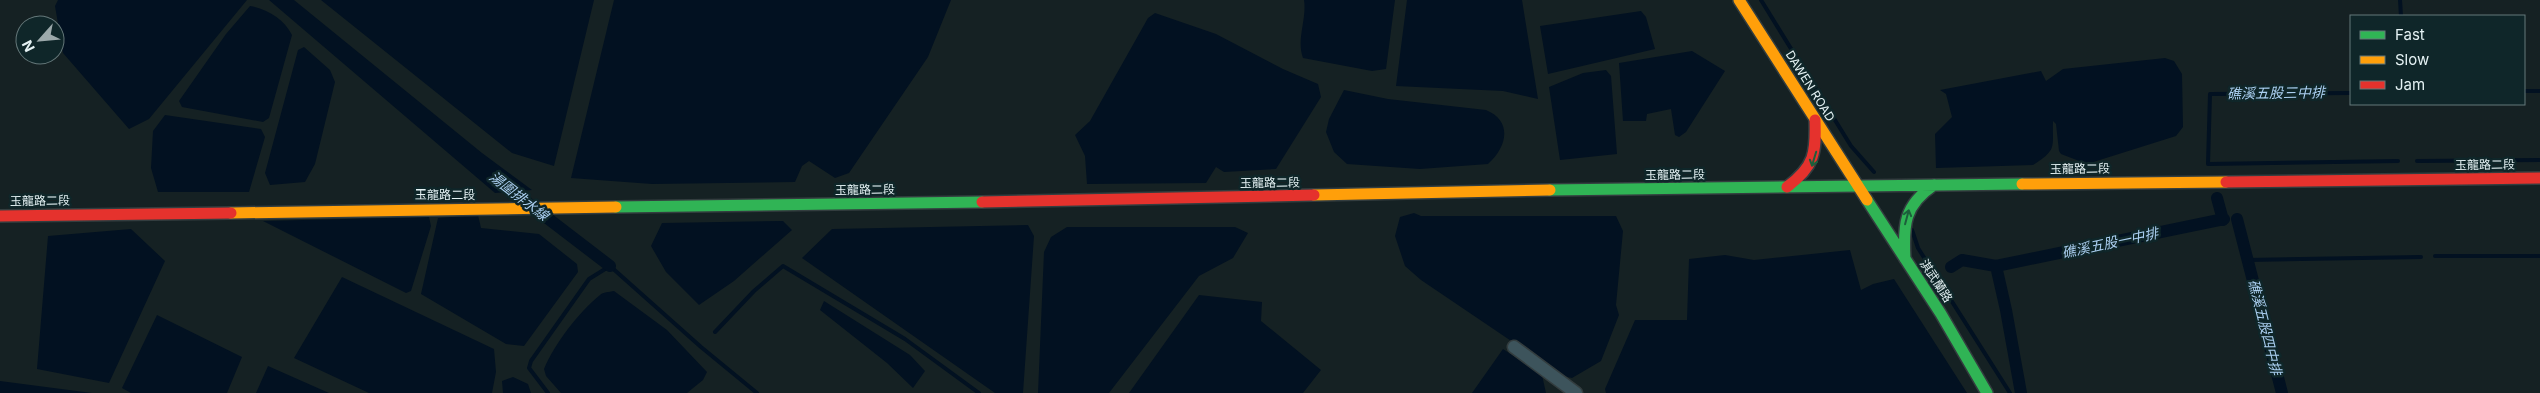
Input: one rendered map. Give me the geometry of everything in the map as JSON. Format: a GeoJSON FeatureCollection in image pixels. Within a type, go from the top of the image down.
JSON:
{"type":"FeatureCollection","features":[{"type":"Feature","properties":{"kind":"main road","name":"DAWEN ROAD"},"geometry":{"type":"LineString","coordinates":[[1739,0],[1857,186]]}},
{"type":"Feature","properties":{"kind":"main road"},"geometry":{"type":"LineString","coordinates":[[1787,187],[1811,167],[1816,151],[1815,119]]}},
{"type":"Feature","properties":{"kind":"main road","name":"玉龍路二段"},"geometry":{"type":"LineString","coordinates":[[0,216],[1104,200],[1787,187],[2540,178]]}},
{"type":"Feature","properties":{"kind":"main road"},"geometry":{"type":"LineString","coordinates":[[1906,260],[1904,232],[1910,208],[1918,194],[1934,185]]}},
{"type":"Feature","properties":{"kind":"main road","name":"淇武蘭路"},"geometry":{"type":"LineString","coordinates":[[1857,186],[1941,314],[1987,393]]}},
{"type":"Feature","properties":{"kind":"street"},"geometry":{"type":"LineString","coordinates":[[1514,348],[1576,393]]}},
{"type":"Feature","properties":{"kind":"water"},"geometry":{"type":"Polygon","coordinates":[[[58,0],[247,0],[149,119],[129,129],[65,55],[65,15],[57,15],[55,6],[58,0]]]}},
{"type":"Feature","properties":{"kind":"water"},"geometry":{"type":"Polygon","coordinates":[[[269,0],[294,0],[482,153],[532,190],[495,193],[269,0]]]}},
{"type":"Feature","properties":{"kind":"water"},"geometry":{"type":"Polygon","coordinates":[[[321,0],[594,0],[554,166],[512,153],[321,0]]]}},
{"type":"Feature","properties":{"kind":"water"},"geometry":{"type":"Polygon","coordinates":[[[614,0],[951,0],[928,57],[849,173],[835,178],[809,161],[802,166],[795,182],[652,184],[571,178],[614,0]]]}},
{"type":"Feature","properties":{"kind":"water"},"geometry":{"type":"Polygon","coordinates":[[[1304,0],[1395,0],[1386,69],[1372,71],[1303,58],[1301,37],[1305,7],[1304,0]]]}},
{"type":"Feature","properties":{"kind":"water"},"geometry":{"type":"Polygon","coordinates":[[[1407,0],[1522,0],[1538,99],[1503,91],[1396,86],[1407,0]]]}},
{"type":"Feature","properties":{"kind":"water"},"geometry":{"type":"Polygon","coordinates":[[[250,6],[263,10],[280,20],[292,35],[269,118],[263,122],[182,107],[179,101],[226,34],[250,6]]]}},
{"type":"Feature","properties":{"kind":"water"},"geometry":{"type":"Polygon","coordinates":[[[1641,11],[1646,17],[1655,49],[1548,74],[1540,26],[1641,11]]]}},
{"type":"Feature","properties":{"kind":"water"},"geometry":{"type":"Polygon","coordinates":[[[1155,13],[1216,34],[1283,69],[1318,84],[1321,97],[1276,169],[1224,172],[1216,167],[1206,183],[1087,184],[1085,156],[1075,135],[1090,121],[1148,18],[1155,13]]]}},
{"type":"Feature","properties":{"kind":"water"},"geometry":{"type":"Polygon","coordinates":[[[304,47],[330,70],[335,82],[315,164],[305,182],[270,185],[265,173],[298,50],[304,47]]]}},
{"type":"Feature","properties":{"kind":"water"},"geometry":{"type":"Polygon","coordinates":[[[1692,51],[1725,71],[1686,132],[1679,137],[1675,135],[1671,109],[1647,114],[1646,121],[1623,121],[1619,63],[1692,51]]]}},
{"type":"Feature","properties":{"kind":"water"},"geometry":{"type":"Polygon","coordinates":[[[2165,58],[2174,61],[2182,74],[2183,127],[2176,136],[2087,164],[2061,154],[2056,124],[2053,121],[2052,147],[2047,155],[2033,165],[1936,168],[1935,134],[1952,117],[1946,94],[1940,90],[2041,71],[2046,81],[2063,69],[2165,58]]]}},
{"type":"Feature","properties":{"kind":"water"},"geometry":{"type":"Polygon","coordinates":[[[1606,70],[1611,76],[1617,154],[1560,160],[1549,87],[1583,73],[1606,70]]]}},
{"type":"Feature","properties":{"kind":"water"},"geometry":{"type":"Polygon","coordinates":[[[1344,90],[1388,99],[1486,110],[1495,115],[1504,127],[1503,142],[1500,150],[1488,164],[1420,169],[1347,164],[1334,152],[1326,132],[1329,119],[1344,90]]]}},
{"type":"Feature","properties":{"kind":"water"},"geometry":{"type":"Polygon","coordinates":[[[165,115],[261,129],[265,137],[249,192],[158,192],[151,168],[153,131],[165,115]]]}},
{"type":"Feature","properties":{"kind":"water"},"geometry":{"type":"Polygon","coordinates":[[[1414,213],[1421,216],[1616,216],[1623,231],[1616,305],[1619,315],[1601,361],[1572,378],[1563,376],[1421,280],[1405,266],[1395,236],[1400,217],[1414,213]]]}},
{"type":"Feature","properties":{"kind":"water"},"geometry":{"type":"Polygon","coordinates":[[[478,215],[481,228],[539,234],[577,264],[578,272],[524,346],[506,344],[421,294],[438,218],[478,215]]]}},
{"type":"Feature","properties":{"kind":"water"},"geometry":{"type":"Polygon","coordinates":[[[429,217],[431,226],[411,291],[406,293],[263,221],[429,217]]]}},
{"type":"Feature","properties":{"kind":"water"},"geometry":{"type":"Polygon","coordinates":[[[783,221],[792,230],[734,281],[699,305],[666,272],[651,246],[662,223],[783,221]]]}},
{"type":"Feature","properties":{"kind":"water"},"geometry":{"type":"Polygon","coordinates":[[[1028,225],[1034,236],[1023,393],[995,393],[802,258],[832,229],[1028,225]]]}},
{"type":"Feature","properties":{"kind":"water"},"geometry":{"type":"Polygon","coordinates":[[[1067,227],[1235,227],[1248,233],[1233,258],[1199,276],[1109,393],[1038,393],[1044,252],[1051,237],[1067,227]]]}},
{"type":"Feature","properties":{"kind":"water"},"geometry":{"type":"Polygon","coordinates":[[[131,229],[165,261],[109,383],[37,369],[48,236],[131,229]]]}},
{"type":"Feature","properties":{"kind":"water"},"geometry":{"type":"Polygon","coordinates":[[[1850,250],[1861,290],[1873,284],[1894,279],[1967,393],[1606,393],[1605,389],[1635,320],[1687,320],[1689,259],[1725,255],[1754,260],[1850,250]]]}},
{"type":"Feature","properties":{"kind":"water"},"geometry":{"type":"Polygon","coordinates":[[[342,277],[494,349],[496,372],[492,393],[369,393],[294,358],[342,277]]]}},
{"type":"Feature","properties":{"kind":"water"},"geometry":{"type":"Polygon","coordinates":[[[614,291],[667,330],[707,372],[703,380],[687,393],[561,393],[546,376],[544,369],[549,359],[568,329],[584,310],[601,294],[614,291]]]}},
{"type":"Feature","properties":{"kind":"water"},"geometry":{"type":"Polygon","coordinates":[[[1199,295],[1262,302],[1261,321],[1321,370],[1303,393],[1129,393],[1199,295]]]}},
{"type":"Feature","properties":{"kind":"water"},"geometry":{"type":"Polygon","coordinates":[[[824,301],[910,355],[925,371],[913,388],[887,363],[820,310],[824,301]]]}},
{"type":"Feature","properties":{"kind":"water"},"geometry":{"type":"Polygon","coordinates":[[[157,315],[242,357],[227,393],[131,393],[122,388],[157,315]]]}},
{"type":"Feature","properties":{"kind":"water"},"geometry":{"type":"Polygon","coordinates":[[[1503,349],[1542,375],[1546,393],[1472,393],[1503,349]]]}},
{"type":"Feature","properties":{"kind":"water"},"geometry":{"type":"Polygon","coordinates":[[[268,366],[329,393],[256,393],[268,366]]]}},
{"type":"Feature","properties":{"kind":"water"},"geometry":{"type":"Polygon","coordinates":[[[513,377],[528,384],[531,393],[503,393],[502,381],[513,377]]]}},
{"type":"Feature","properties":{"kind":"water"},"geometry":{"type":"Polygon","coordinates":[[[0,381],[92,393],[0,393],[0,381]]]}},
{"type":"Feature","properties":{"kind":"waterway"},"geometry":{"type":"LineString","coordinates":[[1761,0],[1851,146],[1874,172]]}},
{"type":"Feature","properties":{"kind":"waterway"},"geometry":{"type":"LineString","coordinates":[[2400,0],[2401,15]]}},
{"type":"Feature","properties":{"kind":"waterway","name":"礁溪五股三中排"},"geometry":{"type":"LineString","coordinates":[[2525,91],[2540,91]]}},
{"type":"Feature","properties":{"kind":"waterway","name":"礁溪五股三中排"},"geometry":{"type":"LineString","coordinates":[[2350,93],[2210,94],[2208,164],[2398,161]]}},
{"type":"Feature","properties":{"kind":"waterway"},"geometry":{"type":"LineString","coordinates":[[2417,161],[2540,160]]}},
{"type":"Feature","properties":{"kind":"waterway","name":"湯圍排水線"},"geometry":{"type":"LineString","coordinates":[[499,181],[610,266]]}},
{"type":"Feature","properties":{"kind":"waterway","name":"礁溪五股三中排"},"geometry":{"type":"LineString","coordinates":[[2217,198],[2223,220]]}},
{"type":"Feature","properties":{"kind":"waterway","name":"礁溪五股一中排"},"geometry":{"type":"LineString","coordinates":[[1951,267],[1962,260],[1996,266],[2224,219]]}},
{"type":"Feature","properties":{"kind":"waterway","name":"礁溪五股四中排"},"geometry":{"type":"LineString","coordinates":[[2237,219],[2282,393]]}},
{"type":"Feature","properties":{"kind":"waterway"},"geometry":{"type":"LineString","coordinates":[[1912,230],[1918,248],[2010,393]]}},
{"type":"Feature","properties":{"kind":"waterway","name":"礁溪五股一中排"},"geometry":{"type":"LineString","coordinates":[[2435,256],[2540,256]]}},
{"type":"Feature","properties":{"kind":"waterway","name":"礁溪五股一中排"},"geometry":{"type":"LineString","coordinates":[[2248,260],[2421,257]]}},
{"type":"Feature","properties":{"kind":"waterway","name":"湯圍排水線"},"geometry":{"type":"LineString","coordinates":[[548,393],[529,368],[531,361],[589,279],[610,266],[701,347],[757,393]]}},
{"type":"Feature","properties":{"kind":"waterway"},"geometry":{"type":"LineString","coordinates":[[715,332],[754,291],[783,266],[905,339],[979,393]]}},
{"type":"Feature","properties":{"kind":"waterway"},"geometry":{"type":"LineString","coordinates":[[1996,266],[2021,393]]}},
{"type":"Feature","properties":{"kind":"traffic: fast"},"geometry":{"type":"LineString","coordinates":[[1550,190],[2022,184]]}},
{"type":"Feature","properties":{"kind":"traffic: fast"},"geometry":{"type":"LineString","coordinates":[[1905,259],[1905,226],[1911,208],[1934,185]]}},
{"type":"Feature","properties":{"kind":"traffic: fast"},"geometry":{"type":"LineString","coordinates":[[1867,200],[1941,314],[1987,393]]}},
{"type":"Feature","properties":{"kind":"traffic: fast"},"geometry":{"type":"LineString","coordinates":[[616,207],[982,202]]}},
{"type":"Feature","properties":{"kind":"traffic: slow"},"geometry":{"type":"LineString","coordinates":[[1739,0],[1867,200]]}},
{"type":"Feature","properties":{"kind":"traffic: slow"},"geometry":{"type":"LineString","coordinates":[[2022,184],[2226,182]]}},
{"type":"Feature","properties":{"kind":"traffic: slow"},"geometry":{"type":"LineString","coordinates":[[1314,195],[1550,190]]}},
{"type":"Feature","properties":{"kind":"traffic: slow"},"geometry":{"type":"LineString","coordinates":[[231,213],[616,207]]}},
{"type":"Feature","properties":{"kind":"traffic: jam"},"geometry":{"type":"LineString","coordinates":[[1787,187],[1803,172],[1812,158],[1815,141],[1815,120]]}},
{"type":"Feature","properties":{"kind":"traffic: jam"},"geometry":{"type":"LineString","coordinates":[[2226,182],[2540,178]]}},
{"type":"Feature","properties":{"kind":"traffic: jam"},"geometry":{"type":"LineString","coordinates":[[982,202],[1314,195]]}},
{"type":"Feature","properties":{"kind":"traffic: jam"},"geometry":{"type":"LineString","coordinates":[[0,216],[231,213]]}}]}
